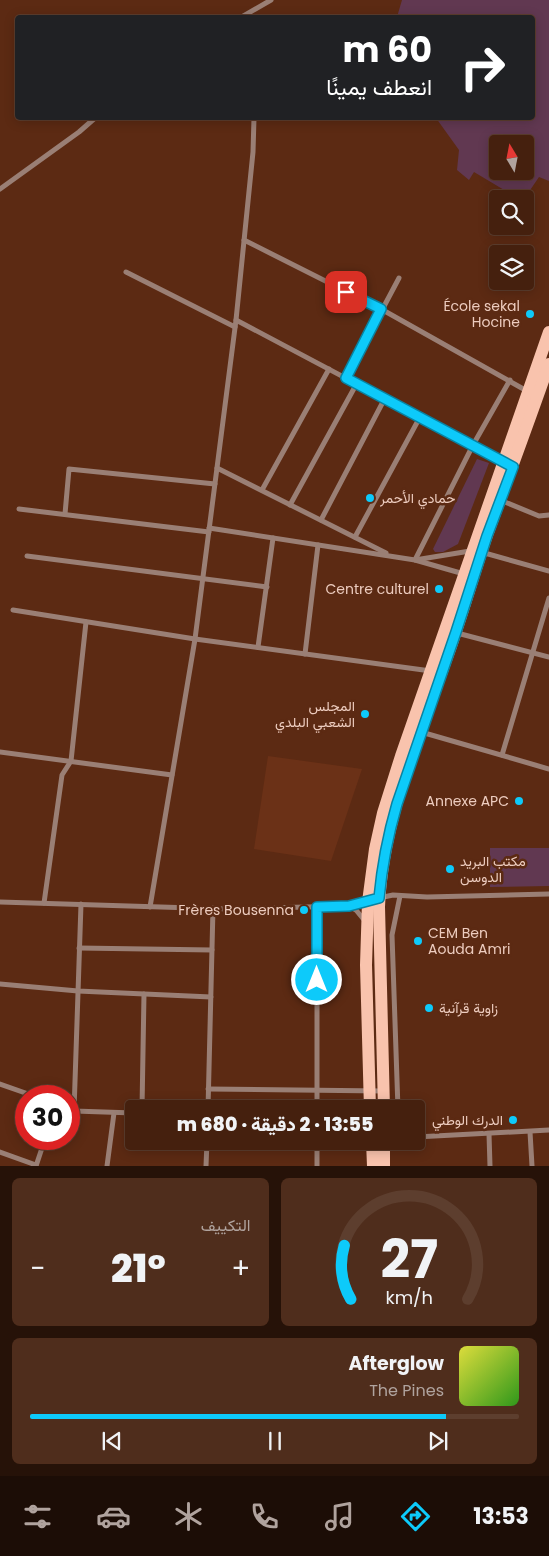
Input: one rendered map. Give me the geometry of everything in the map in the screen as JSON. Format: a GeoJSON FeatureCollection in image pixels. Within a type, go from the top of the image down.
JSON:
{"type":"FeatureCollection","features":[{"type":"Feature","properties":{"kind":"main road"},"geometry":{"type":"LineString","coordinates":[[384,1100],[380,979],[370,885],[375,848],[401,756],[465,574],[478,552],[500,500],[528,391],[549,332]]}},
{"type":"Feature","properties":{"kind":"main road"},"geometry":{"type":"LineString","coordinates":[[370,1100],[366,923],[381,877],[390,829],[456,632],[478,552],[508,464],[549,364]]}},
{"type":"Feature","properties":{"kind":"main road"},"geometry":{"type":"LineString","coordinates":[[372,1150],[373,1166]]}},
{"type":"Feature","properties":{"kind":"main road"},"geometry":{"type":"LineString","coordinates":[[384,1150],[384,1166]]}},
{"type":"Feature","properties":{"kind":"street"},"geometry":{"type":"LineString","coordinates":[[248,15],[271,0]]}},
{"type":"Feature","properties":{"kind":"street"},"geometry":{"type":"LineString","coordinates":[[0,189],[93,120]]}},
{"type":"Feature","properties":{"kind":"street"},"geometry":{"type":"LineString","coordinates":[[150,907],[195,638],[203,578],[236,320],[253,152],[254,120]]}},
{"type":"Feature","properties":{"kind":"street"},"geometry":{"type":"LineString","coordinates":[[244,240],[381,309],[528,391]]}},
{"type":"Feature","properties":{"kind":"street"},"geometry":{"type":"LineString","coordinates":[[126,272],[235,327]]}},
{"type":"Feature","properties":{"kind":"street"},"geometry":{"type":"LineString","coordinates":[[346,378],[399,278]]}},
{"type":"Feature","properties":{"kind":"street"},"geometry":{"type":"LineString","coordinates":[[236,320],[508,464]]}},
{"type":"Feature","properties":{"kind":"street"},"geometry":{"type":"LineString","coordinates":[[262,490],[329,369]]}},
{"type":"Feature","properties":{"kind":"street"},"geometry":{"type":"LineString","coordinates":[[415,560],[473,445],[510,380]]}},
{"type":"Feature","properties":{"kind":"street"},"geometry":{"type":"LineString","coordinates":[[290,504],[356,383]]}},
{"type":"Feature","properties":{"kind":"street"},"geometry":{"type":"LineString","coordinates":[[321,520],[385,398]]}},
{"type":"Feature","properties":{"kind":"street"},"geometry":{"type":"LineString","coordinates":[[355,537],[420,417]]}},
{"type":"Feature","properties":{"kind":"street"},"geometry":{"type":"LineString","coordinates":[[217,468],[391,556]]}},
{"type":"Feature","properties":{"kind":"street"},"geometry":{"type":"LineString","coordinates":[[65,514],[69,469],[215,484]]}},
{"type":"Feature","properties":{"kind":"street"},"geometry":{"type":"LineString","coordinates":[[500,500],[538,516],[549,515]]}},
{"type":"Feature","properties":{"kind":"street"},"geometry":{"type":"LineString","coordinates":[[19,509],[273,538],[415,560],[465,574]]}},
{"type":"Feature","properties":{"kind":"street"},"geometry":{"type":"LineString","coordinates":[[258,647],[273,538]]}},
{"type":"Feature","properties":{"kind":"street"},"geometry":{"type":"LineString","coordinates":[[305,654],[318,545]]}},
{"type":"Feature","properties":{"kind":"street"},"geometry":{"type":"LineString","coordinates":[[415,560],[478,552],[549,570]]}},
{"type":"Feature","properties":{"kind":"street"},"geometry":{"type":"LineString","coordinates":[[27,556],[267,587]]}},
{"type":"Feature","properties":{"kind":"street"},"geometry":{"type":"LineString","coordinates":[[502,755],[549,598]]}},
{"type":"Feature","properties":{"kind":"street"},"geometry":{"type":"LineString","coordinates":[[12,610],[431,671]]}},
{"type":"Feature","properties":{"kind":"street"},"geometry":{"type":"LineString","coordinates":[[44,903],[62,776],[71,761],[86,622]]}},
{"type":"Feature","properties":{"kind":"street"},"geometry":{"type":"LineString","coordinates":[[456,632],[549,657]]}},
{"type":"Feature","properties":{"kind":"street"},"geometry":{"type":"LineString","coordinates":[[421,732],[549,769]]}},
{"type":"Feature","properties":{"kind":"street"},"geometry":{"type":"LineString","coordinates":[[0,752],[172,775]]}},
{"type":"Feature","properties":{"kind":"street"},"geometry":{"type":"LineString","coordinates":[[381,877],[386,888],[393,895]]}},
{"type":"Feature","properties":{"kind":"street"},"geometry":{"type":"LineString","coordinates":[[349,906],[359,901],[370,885]]}},
{"type":"Feature","properties":{"kind":"street"},"geometry":{"type":"LineString","coordinates":[[0,902],[213,908],[317,907],[349,906],[393,895],[427,897],[549,894]]}},
{"type":"Feature","properties":{"kind":"street"},"geometry":{"type":"LineString","coordinates":[[398,1100],[392,935],[400,896]]}},
{"type":"Feature","properties":{"kind":"street"},"geometry":{"type":"LineString","coordinates":[[72,1085],[81,904]]}},
{"type":"Feature","properties":{"kind":"street"},"geometry":{"type":"LineString","coordinates":[[349,906],[356,910],[366,923]]}},
{"type":"Feature","properties":{"kind":"street"},"geometry":{"type":"LineString","coordinates":[[317,907],[317,1100]]}},
{"type":"Feature","properties":{"kind":"street"},"geometry":{"type":"LineString","coordinates":[[208,1100],[213,908]]}},
{"type":"Feature","properties":{"kind":"street"},"geometry":{"type":"LineString","coordinates":[[80,948],[212,950]]}},
{"type":"Feature","properties":{"kind":"street"},"geometry":{"type":"LineString","coordinates":[[0,984],[210,997]]}},
{"type":"Feature","properties":{"kind":"street"},"geometry":{"type":"LineString","coordinates":[[142,1100],[144,994]]}},
{"type":"Feature","properties":{"kind":"street"},"geometry":{"type":"LineString","coordinates":[[0,1084],[15,1089]]}},
{"type":"Feature","properties":{"kind":"street"},"geometry":{"type":"LineString","coordinates":[[208,1089],[384,1091]]}},
{"type":"Feature","properties":{"kind":"street"},"geometry":{"type":"LineString","coordinates":[[80,1111],[125,1113]]}},
{"type":"Feature","properties":{"kind":"street"},"geometry":{"type":"LineString","coordinates":[[107,1166],[114,1113]]}},
{"type":"Feature","properties":{"kind":"street"},"geometry":{"type":"LineString","coordinates":[[425,1137],[549,1130]]}},
{"type":"Feature","properties":{"kind":"street"},"geometry":{"type":"LineString","coordinates":[[530,1132],[532,1166]]}},
{"type":"Feature","properties":{"kind":"street"},"geometry":{"type":"LineString","coordinates":[[489,1134],[490,1166]]}},
{"type":"Feature","properties":{"kind":"street"},"geometry":{"type":"LineString","coordinates":[[0,1152],[36,1165],[41,1150]]}},
{"type":"Feature","properties":{"kind":"street"},"geometry":{"type":"LineString","coordinates":[[206,1166],[207,1150]]}},
{"type":"Feature","properties":{"kind":"street"},"geometry":{"type":"LineString","coordinates":[[317,1150],[317,1166]]}},
{"type":"Feature","properties":{"kind":"shaded area"},"geometry":{"type":"Polygon","coordinates":[[[402,0],[549,0],[549,181],[539,177],[530,190],[504,190],[474,172],[469,180],[457,170],[459,150],[437,120],[535,120],[535,15],[398,15],[402,0]]]}},
{"type":"Feature","properties":{"kind":"shaded area"},"geometry":{"type":"Polygon","coordinates":[[[477,459],[489,463],[458,544],[443,552],[435,552],[433,549],[477,459]]]}},
{"type":"Feature","properties":{"kind":"shaded area"},"geometry":{"type":"Polygon","coordinates":[[[268,756],[362,769],[331,861],[254,849],[268,756]]]}},
{"type":"Feature","properties":{"kind":"shaded area"},"geometry":{"type":"Polygon","coordinates":[[[490,848],[549,848],[549,886],[490,887],[490,848]]]}},
{"type":"Feature","properties":{"kind":"place","name":"École sekal Hocine"},"geometry":{"type":"Point","coordinates":[530,314]}},
{"type":"Feature","properties":{"kind":"place","name":"حمادي الأحمر"},"geometry":{"type":"Point","coordinates":[370,498]}},
{"type":"Feature","properties":{"kind":"place","name":"Centre culturel"},"geometry":{"type":"Point","coordinates":[439,589]}},
{"type":"Feature","properties":{"kind":"place","name":"المجلس الشعبي البلدي"},"geometry":{"type":"Point","coordinates":[365,714]}},
{"type":"Feature","properties":{"kind":"place","name":"Annexe APC"},"geometry":{"type":"Point","coordinates":[519,801]}},
{"type":"Feature","properties":{"kind":"place","name":"مكتب البريد الدوسن"},"geometry":{"type":"Point","coordinates":[450,869]}},
{"type":"Feature","properties":{"kind":"place","name":"Frères Bousenna"},"geometry":{"type":"Point","coordinates":[304,910]}},
{"type":"Feature","properties":{"kind":"place","name":"CEM Ben Aouda Amri"},"geometry":{"type":"Point","coordinates":[418,941]}},
{"type":"Feature","properties":{"kind":"place","name":"زاوية قرآنية"},"geometry":{"type":"Point","coordinates":[429,1008]}},
{"type":"Feature","properties":{"kind":"place","name":"الدرك الوطني"},"geometry":{"type":"Point","coordinates":[513,1120]}},
{"type":"Feature","properties":{"kind":"route"},"geometry":{"type":"LineString","coordinates":[[317,980],[317,907],[349,906],[379,898],[390,829],[397,804],[487,536],[513,467],[346,378],[381,309],[346,292]]}}]}
